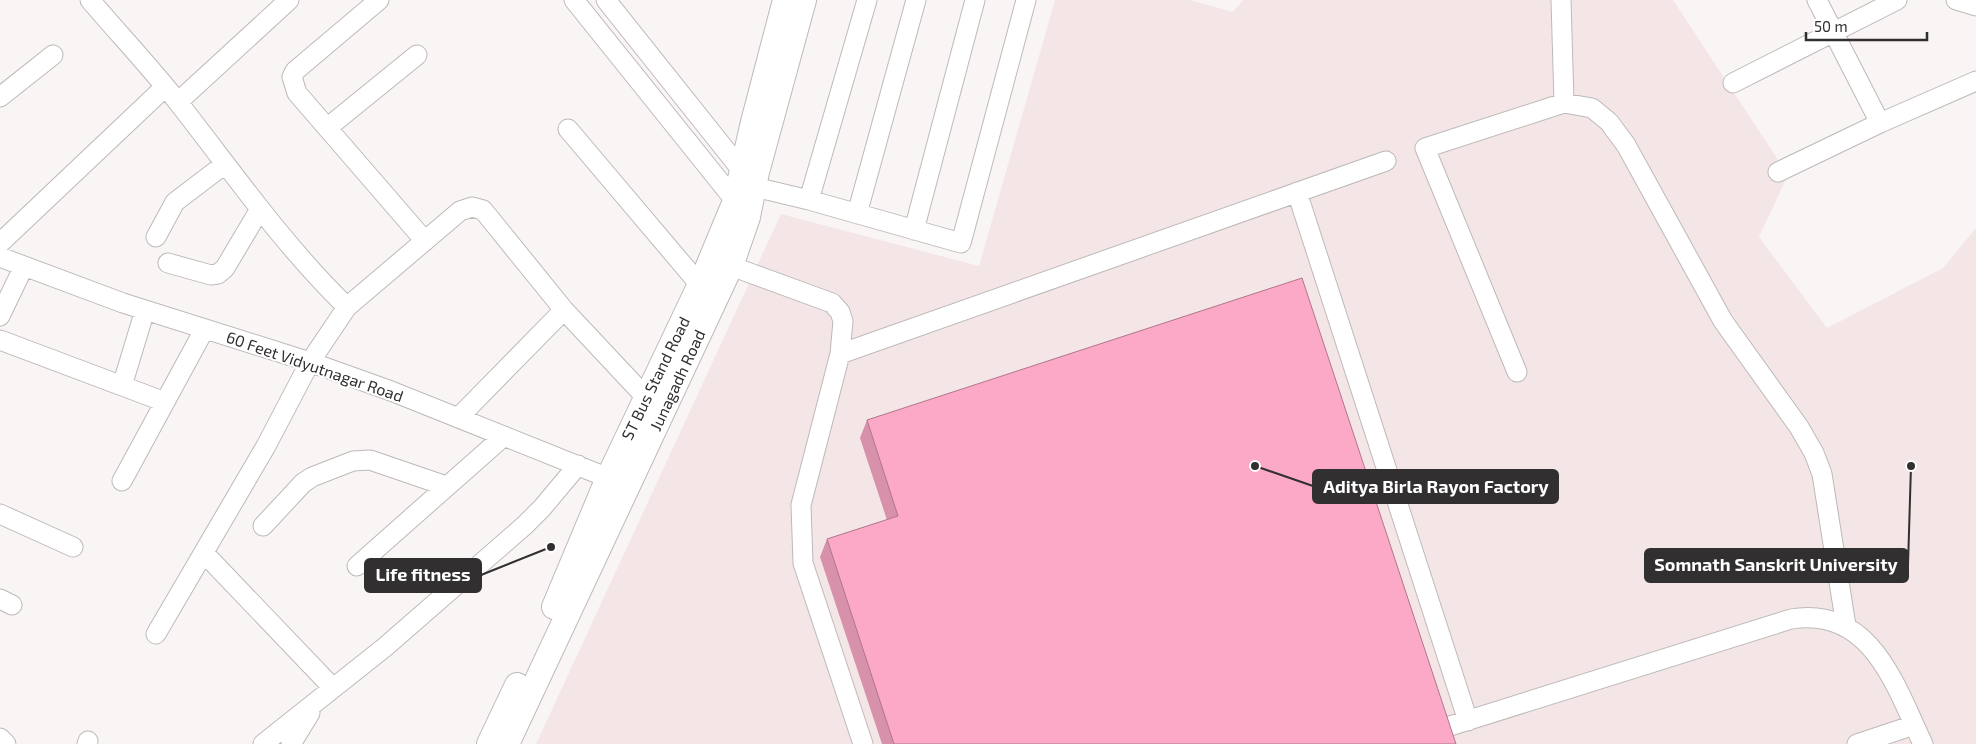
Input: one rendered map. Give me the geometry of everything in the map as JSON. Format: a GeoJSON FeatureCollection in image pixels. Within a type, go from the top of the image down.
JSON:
{"type":"FeatureCollection","features":[{"type":"Feature","properties":{"kind":"main road","name":"ST Bus Stand Road"},"geometry":{"type":"LineString","coordinates":[[489,744],[553,608],[617,482],[646,397],[700,285],[741,209],[749,178],[753,122],[785,0]]}},
{"type":"Feature","properties":{"kind":"main road"},"geometry":{"type":"LineString","coordinates":[[749,178],[804,0]]}},
{"type":"Feature","properties":{"kind":"main road","name":"Junagadh Road"},"geometry":{"type":"LineString","coordinates":[[507,744],[617,482],[662,414],[730,266],[741,209]]}},
{"type":"Feature","properties":{"kind":"street"},"geometry":{"type":"LineString","coordinates":[[90,0],[178,102],[260,209],[346,307]]}},
{"type":"Feature","properties":{"kind":"street"},"geometry":{"type":"LineString","coordinates":[[379,0],[295,71],[292,77],[297,92],[425,241]]}},
{"type":"Feature","properties":{"kind":"street"},"geometry":{"type":"LineString","coordinates":[[574,0],[741,209]]}},
{"type":"Feature","properties":{"kind":"street"},"geometry":{"type":"LineString","coordinates":[[606,0],[749,178],[809,200],[961,243],[1026,0]]}},
{"type":"Feature","properties":{"kind":"street"},"geometry":{"type":"LineString","coordinates":[[809,200],[867,0]]}},
{"type":"Feature","properties":{"kind":"street"},"geometry":{"type":"LineString","coordinates":[[857,214],[916,0]]}},
{"type":"Feature","properties":{"kind":"street"},"geometry":{"type":"LineString","coordinates":[[914,230],[975,0]]}},
{"type":"Feature","properties":{"kind":"street"},"geometry":{"type":"LineString","coordinates":[[1560,0],[1564,103]]}},
{"type":"Feature","properties":{"kind":"street"},"geometry":{"type":"LineString","coordinates":[[1817,0],[1880,123]]}},
{"type":"Feature","properties":{"kind":"street"},"geometry":{"type":"LineString","coordinates":[[1733,83],[1897,0]]}},
{"type":"Feature","properties":{"kind":"street"},"geometry":{"type":"LineString","coordinates":[[1956,0],[1976,6]]}},
{"type":"Feature","properties":{"kind":"street"},"geometry":{"type":"LineString","coordinates":[[178,102],[280,2]]}},
{"type":"Feature","properties":{"kind":"street"},"geometry":{"type":"LineString","coordinates":[[0,97],[53,55]]}},
{"type":"Feature","properties":{"kind":"street"},"geometry":{"type":"LineString","coordinates":[[327,128],[417,55]]}},
{"type":"Feature","properties":{"kind":"street"},"geometry":{"type":"LineString","coordinates":[[1778,172],[1880,123],[1976,81]]}},
{"type":"Feature","properties":{"kind":"street"},"geometry":{"type":"LineString","coordinates":[[0,243],[165,87]]}},
{"type":"Feature","properties":{"kind":"street"},"geometry":{"type":"LineString","coordinates":[[1517,372],[1426,148],[1564,103],[1592,108],[1609,122],[1626,145],[1722,321],[1799,427],[1814,453],[1822,474],[1846,626]]}},
{"type":"Feature","properties":{"kind":"street"},"geometry":{"type":"LineString","coordinates":[[568,129],[700,285]]}},
{"type":"Feature","properties":{"kind":"street"},"geometry":{"type":"LineString","coordinates":[[840,354],[1386,161]]}},
{"type":"Feature","properties":{"kind":"street"},"geometry":{"type":"LineString","coordinates":[[156,237],[175,202],[225,164]]}},
{"type":"Feature","properties":{"kind":"street"},"geometry":{"type":"LineString","coordinates":[[1297,192],[1459,724],[1791,619],[1808,616],[1829,619],[1846,626],[1863,639],[1877,655],[1891,677],[1923,744]]}},
{"type":"Feature","properties":{"kind":"street"},"geometry":{"type":"LineString","coordinates":[[156,634],[266,446],[310,362],[346,307],[460,211],[472,207],[483,210],[564,310],[662,414]]}},
{"type":"Feature","properties":{"kind":"street"},"geometry":{"type":"LineString","coordinates":[[168,263],[211,275],[218,274],[225,268],[260,209]]}},
{"type":"Feature","properties":{"kind":"street","name":"60 Feet Vidyutnagar Road"},"geometry":{"type":"LineString","coordinates":[[0,257],[145,310],[310,362],[391,391],[617,482]]}},
{"type":"Feature","properties":{"kind":"street"},"geometry":{"type":"LineString","coordinates":[[0,316],[24,266]]}},
{"type":"Feature","properties":{"kind":"street"},"geometry":{"type":"LineString","coordinates":[[730,266],[832,303],[840,312],[843,321],[840,354],[801,505],[801,533],[804,563],[863,744]]}},
{"type":"Feature","properties":{"kind":"street"},"geometry":{"type":"LineString","coordinates":[[122,386],[145,310]]}},
{"type":"Feature","properties":{"kind":"street"},"geometry":{"type":"LineString","coordinates":[[458,418],[564,310]]}},
{"type":"Feature","properties":{"kind":"street"},"geometry":{"type":"LineString","coordinates":[[122,481],[204,330]]}},
{"type":"Feature","properties":{"kind":"street"},"geometry":{"type":"LineString","coordinates":[[0,340],[165,402]]}},
{"type":"Feature","properties":{"kind":"street"},"geometry":{"type":"LineString","coordinates":[[356,566],[504,436]]}},
{"type":"Feature","properties":{"kind":"street"},"geometry":{"type":"LineString","coordinates":[[264,526],[294,491],[307,480],[353,461],[370,460],[446,486]]}},
{"type":"Feature","properties":{"kind":"street"},"geometry":{"type":"LineString","coordinates":[[263,744],[385,647],[525,525],[578,465]]}},
{"type":"Feature","properties":{"kind":"street"},"geometry":{"type":"LineString","coordinates":[[0,514],[73,548]]}},
{"type":"Feature","properties":{"kind":"street"},"geometry":{"type":"LineString","coordinates":[[204,553],[333,688]]}},
{"type":"Feature","properties":{"kind":"street"},"geometry":{"type":"LineString","coordinates":[[291,744],[317,701]]}},
{"type":"Feature","properties":{"kind":"street"},"geometry":{"type":"LineString","coordinates":[[1857,744],[1914,725]]}},
{"type":"Feature","properties":{"kind":"street"},"geometry":{"type":"LineString","coordinates":[[0,738],[6,744]]}},
{"type":"Feature","properties":{"kind":"shaded area"},"geometry":{"type":"Polygon","coordinates":[[[1055,0],[1190,0],[1233,12],[1243,0],[1673,0],[1788,175],[1759,237],[1827,328],[1943,268],[1976,228],[1976,744],[536,744],[781,214],[979,266],[1055,0]]]}},
{"type":"Feature","properties":{"kind":"building"},"geometry":{"type":"Polygon","coordinates":[[[1302,278],[1456,744],[894,744],[827,539],[898,516],[867,420],[1302,278]]]}},
{"type":"Feature","properties":{"kind":"place","name":"Aditya Birla Rayon Factory"},"geometry":{"type":"Point","coordinates":[1255,466]}},
{"type":"Feature","properties":{"kind":"place","name":"Somnath Sanskrit University"},"geometry":{"type":"Point","coordinates":[1911,466]}},
{"type":"Feature","properties":{"kind":"place","name":"Life fitness"},"geometry":{"type":"Point","coordinates":[551,547]}}]}
